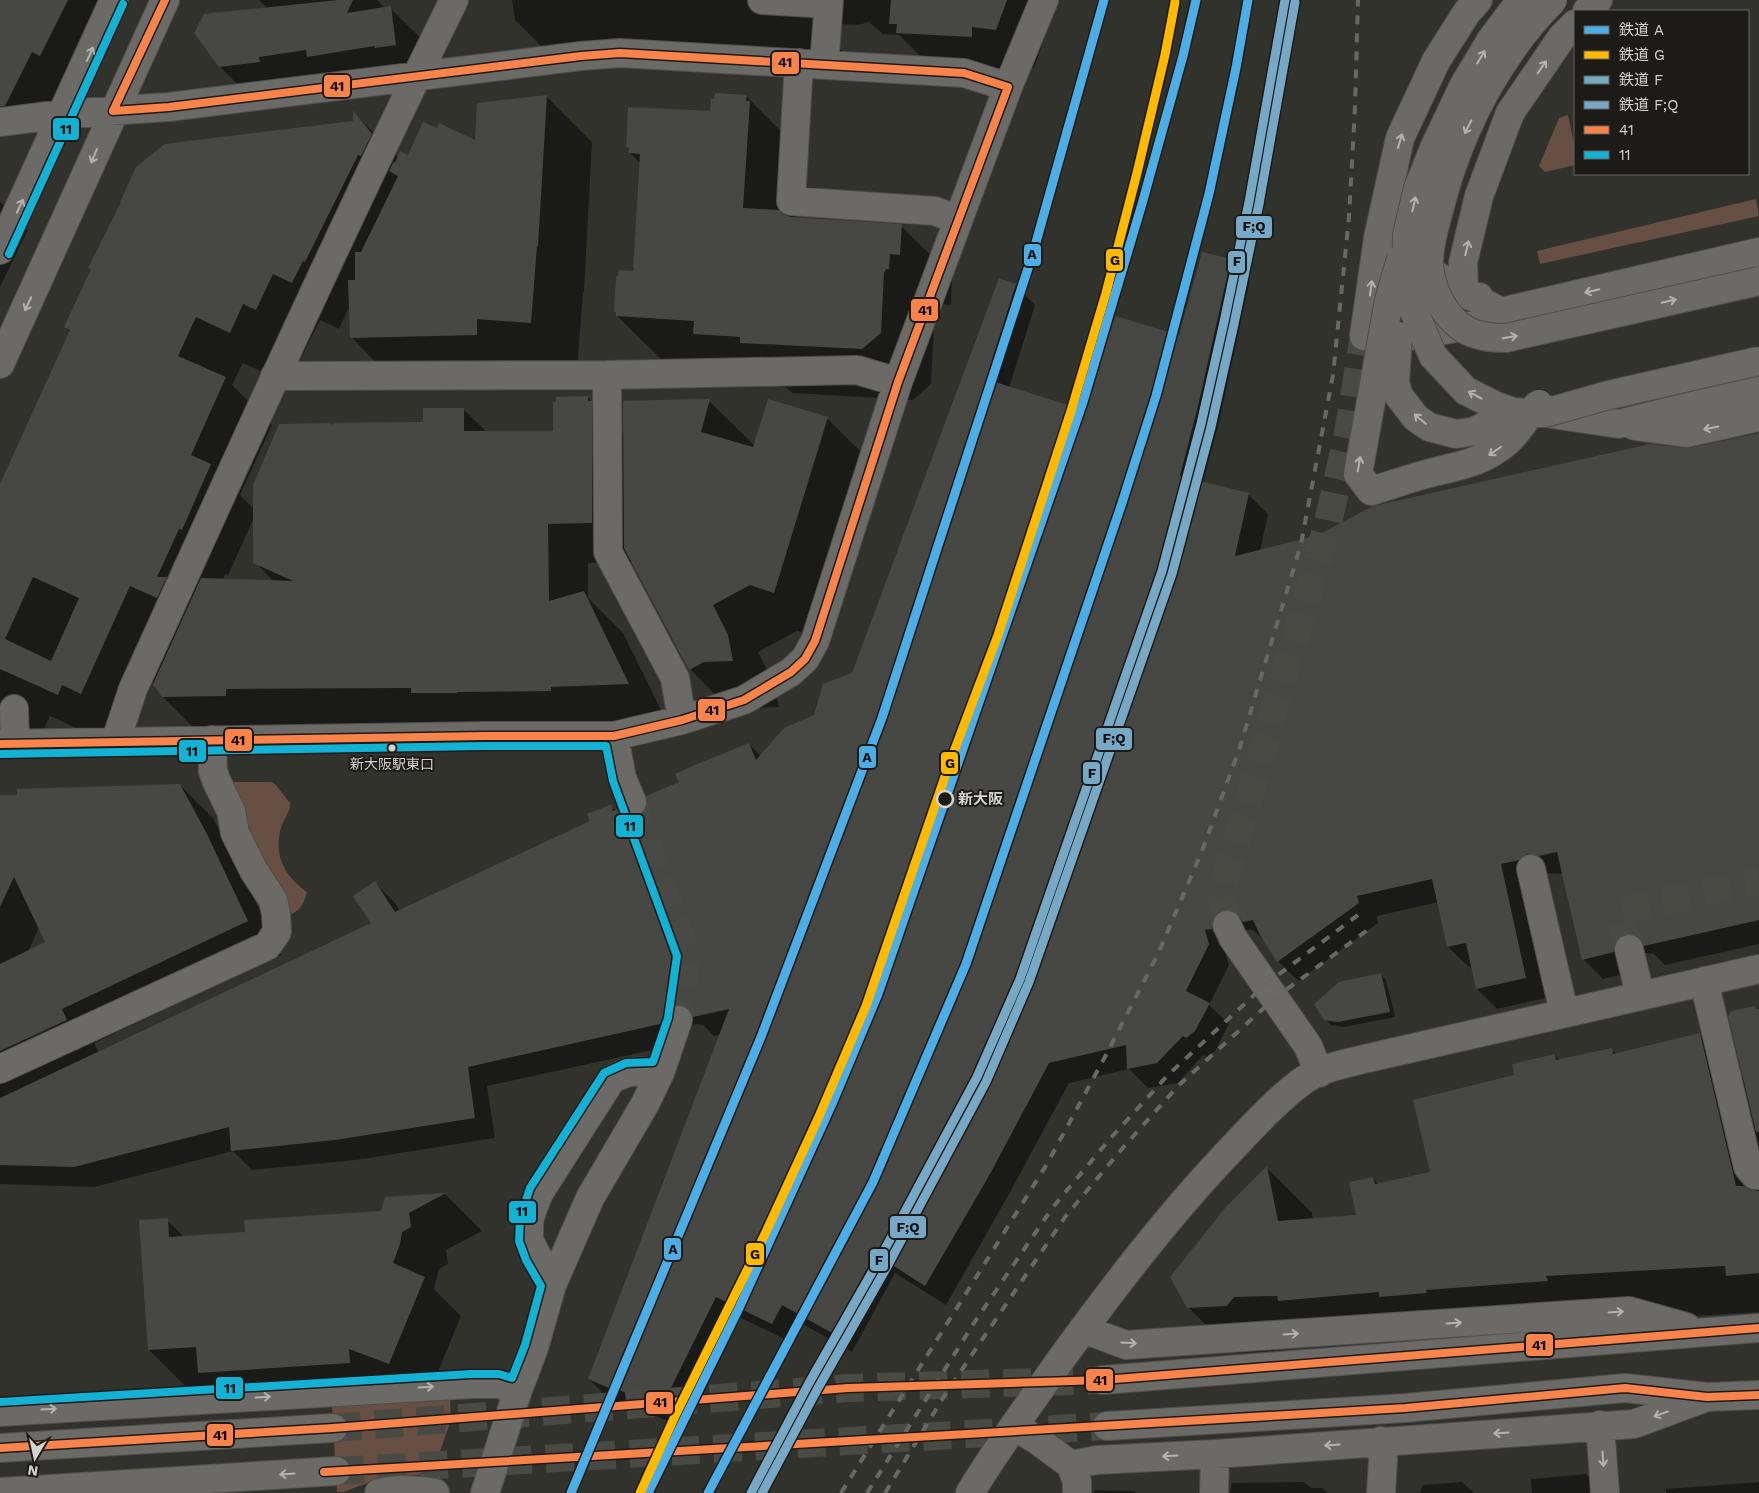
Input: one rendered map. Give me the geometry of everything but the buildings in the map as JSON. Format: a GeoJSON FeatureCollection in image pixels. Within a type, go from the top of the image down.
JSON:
{"type":"FeatureCollection","features":[{"type":"Feature","properties":{"kind":"street"},"geometry":{"type":"LineString","coordinates":[[0,250],[114,0]]}},
{"type":"Feature","properties":{"kind":"street"},"geometry":{"type":"LineString","coordinates":[[0,364],[77,197],[113,111],[165,0]]}},
{"type":"Feature","properties":{"kind":"street"},"geometry":{"type":"LineString","coordinates":[[115,742],[133,689],[275,376],[454,0]]}},
{"type":"Feature","properties":{"kind":"street"},"geometry":{"type":"LineString","coordinates":[[762,0],[828,2],[811,64],[791,201],[935,211],[958,220]]}},
{"type":"Feature","properties":{"kind":"street"},"geometry":{"type":"LineString","coordinates":[[14,709],[8,744],[494,736],[614,736],[682,720],[744,700],[791,672],[805,658],[815,641],[898,382],[1008,88],[1044,0]]}},
{"type":"Feature","properties":{"kind":"street"},"geometry":{"type":"LineString","coordinates":[[1478,0],[1467,12],[1436,61],[1400,138],[1378,238],[1364,336],[1386,340],[1481,324],[1501,312],[1759,252]]}},
{"type":"Feature","properties":{"kind":"street"},"geometry":{"type":"LineString","coordinates":[[1521,0],[1491,40],[1464,85],[1435,146],[1418,188],[1389,300],[1358,474],[1371,491],[1433,472],[1477,462],[1493,453],[1508,441],[1529,413],[1554,393],[1759,346]]}},
{"type":"Feature","properties":{"kind":"street"},"geometry":{"type":"LineString","coordinates":[[1553,0],[1539,14],[1510,52],[1484,94],[1461,142],[1443,191],[1432,238],[1429,263],[1434,290],[1446,312],[1466,330],[1485,338],[1506,338],[1759,281]]}},
{"type":"Feature","properties":{"kind":"street"},"geometry":{"type":"LineString","coordinates":[[1588,10],[1598,0]]}},
{"type":"Feature","properties":{"kind":"street"},"geometry":{"type":"LineString","coordinates":[[1470,296],[1464,286],[1463,263],[1479,196],[1510,113],[1562,37],[1574,25]]}},
{"type":"Feature","properties":{"kind":"street"},"geometry":{"type":"LineString","coordinates":[[0,122],[63,114],[169,107],[581,56],[620,53],[964,73],[1008,88]]}},
{"type":"Feature","properties":{"kind":"street"},"geometry":{"type":"LineString","coordinates":[[1407,235],[1406,274],[1399,323],[1395,383],[1399,396],[1416,418],[1429,427],[1456,434],[1475,431],[1529,413],[1759,361]]}},
{"type":"Feature","properties":{"kind":"street"},"geometry":{"type":"LineString","coordinates":[[1470,296],[1492,295],[1759,235]]}},
{"type":"Feature","properties":{"kind":"street"},"geometry":{"type":"LineString","coordinates":[[1378,238],[1470,296],[1501,312]]}},
{"type":"Feature","properties":{"kind":"street"},"geometry":{"type":"LineString","coordinates":[[1406,274],[1414,312],[1433,356],[1466,391],[1496,406],[1529,413],[1686,433],[1759,417]]}},
{"type":"Feature","properties":{"kind":"street"},"geometry":{"type":"LineString","coordinates":[[275,376],[607,375],[857,370],[898,382]]}},
{"type":"Feature","properties":{"kind":"street"},"geometry":{"type":"LineString","coordinates":[[607,375],[608,552],[675,678],[682,720]]}},
{"type":"Feature","properties":{"kind":"street"},"geometry":{"type":"LineString","coordinates":[[1592,420],[1759,380]]}},
{"type":"Feature","properties":{"kind":"street"},"geometry":{"type":"LineString","coordinates":[[1619,424],[1759,389]]}},
{"type":"Feature","properties":{"kind":"street"},"geometry":{"type":"LineString","coordinates":[[614,736],[622,778],[632,802]]}},
{"type":"Feature","properties":{"kind":"street"},"geometry":{"type":"LineString","coordinates":[[0,1068],[267,946],[273,940],[278,927],[273,900],[254,871],[236,832],[231,810],[216,780],[213,771],[212,740]]}},
{"type":"Feature","properties":{"kind":"street"},"geometry":{"type":"LineString","coordinates":[[1531,869],[1564,1012]]}},
{"type":"Feature","properties":{"kind":"street"},"geometry":{"type":"LineString","coordinates":[[1227,925],[1233,938],[1308,1046],[1319,1073]]}},
{"type":"Feature","properties":{"kind":"street"},"geometry":{"type":"LineString","coordinates":[[1628,949],[1640,995]]}},
{"type":"Feature","properties":{"kind":"street"},"geometry":{"type":"LineString","coordinates":[[970,1493],[1014,1426],[1136,1258],[1194,1189],[1285,1096],[1305,1080],[1338,1065],[1759,969]]}},
{"type":"Feature","properties":{"kind":"street"},"geometry":{"type":"LineString","coordinates":[[1704,981],[1748,1167],[1756,1175],[1759,1175]]}},
{"type":"Feature","properties":{"kind":"street"},"geometry":{"type":"LineString","coordinates":[[485,1493],[518,1390],[534,1348],[552,1285],[590,1198],[645,1104],[660,1073],[678,1020]]}},
{"type":"Feature","properties":{"kind":"street"},"geometry":{"type":"LineString","coordinates":[[552,1285],[529,1240],[529,1221],[539,1193],[611,1080],[623,1073],[635,1071],[660,1073]]}},
{"type":"Feature","properties":{"kind":"street"},"geometry":{"type":"LineString","coordinates":[[1083,1329],[1126,1345],[1629,1311],[1704,1332]]}},
{"type":"Feature","properties":{"kind":"street"},"geometry":{"type":"LineString","coordinates":[[1102,1380],[1759,1328]]}},
{"type":"Feature","properties":{"kind":"street"},"geometry":{"type":"LineString","coordinates":[[0,1412],[472,1384],[498,1384],[518,1390]]}},
{"type":"Feature","properties":{"kind":"street"},"geometry":{"type":"LineString","coordinates":[[1106,1426],[1404,1408],[1625,1388],[1707,1397],[1759,1395]]}},
{"type":"Feature","properties":{"kind":"street"},"geometry":{"type":"LineString","coordinates":[[1071,1465],[1097,1460],[1215,1454],[1634,1424],[1707,1397]]}},
{"type":"Feature","properties":{"kind":"street"},"geometry":{"type":"LineString","coordinates":[[1014,1426],[1071,1465],[1077,1482],[1077,1493]]}},
{"type":"Feature","properties":{"kind":"street"},"geometry":{"type":"LineString","coordinates":[[1600,1426],[1605,1493]]}},
{"type":"Feature","properties":{"kind":"street"},"geometry":{"type":"LineString","coordinates":[[0,1448],[333,1428]]}},
{"type":"Feature","properties":{"kind":"street"},"geometry":{"type":"LineString","coordinates":[[1381,1441],[1383,1460],[1381,1493]]}},
{"type":"Feature","properties":{"kind":"street"},"geometry":{"type":"LineString","coordinates":[[1214,1493],[1215,1454]]}},
{"type":"Feature","properties":{"kind":"street"},"geometry":{"type":"LineString","coordinates":[[0,1492],[336,1472]]}},
{"type":"Feature","properties":{"kind":"street"},"geometry":{"type":"LineString","coordinates":[[379,1493],[420,1490],[435,1493]]}},
{"type":"Feature","properties":{"kind":"shaded area"},"geometry":{"type":"Polygon","coordinates":[[[1568,115],[1574,143],[1574,165],[1545,172],[1539,166],[1559,118],[1568,115]]]}},
{"type":"Feature","properties":{"kind":"shaded area"},"geometry":{"type":"Polygon","coordinates":[[[1756,199],[1759,216],[1540,264],[1537,251],[1756,199]]]}},
{"type":"Feature","properties":{"kind":"shaded area"},"geometry":{"type":"Polygon","coordinates":[[[226,782],[271,782],[275,784],[290,803],[279,838],[280,856],[287,872],[307,892],[302,905],[294,913],[285,916],[226,782]]]}},
{"type":"Feature","properties":{"kind":"shaded area"},"geometry":{"type":"Polygon","coordinates":[[[450,1400],[451,1420],[432,1474],[384,1477],[343,1492],[337,1492],[332,1407],[450,1400]]]}},
{"type":"Feature","properties":{"kind":"tunnel"},"geometry":{"type":"LineString","coordinates":[[1227,925],[1222,898],[1223,888],[1328,523],[1348,433],[1364,336]]}},
{"type":"Feature","properties":{"kind":"tunnel"},"geometry":{"type":"LineString","coordinates":[[632,802],[687,955],[678,1020]]}},
{"type":"Feature","properties":{"kind":"tunnel"},"geometry":{"type":"LineString","coordinates":[[1629,949],[1619,911],[1759,881]]}},
{"type":"Feature","properties":{"kind":"tunnel"},"geometry":{"type":"LineString","coordinates":[[333,1428],[848,1388],[1103,1380]]}},
{"type":"Feature","properties":{"kind":"tunnel"},"geometry":{"type":"LineString","coordinates":[[336,1471],[1107,1426]]}},
{"type":"Feature","properties":{"kind":"railway"},"geometry":{"type":"LineString","coordinates":[[841,1493],[1047,1164],[1106,1055],[1158,954],[1202,851],[1239,750],[1301,544],[1333,375],[1349,217],[1358,0]]}},
{"type":"Feature","properties":{"kind":"railway"},"geometry":{"type":"LineString","coordinates":[[867,1493],[974,1323],[1053,1207],[1109,1140],[1168,1075],[1266,984],[1362,912]]}},
{"type":"Feature","properties":{"kind":"railway"},"geometry":{"type":"LineString","coordinates":[[885,1493],[946,1393],[1065,1217],[1121,1150],[1178,1086],[1275,998],[1369,929]]}},
{"type":"Feature","properties":{"kind":"rail line","name":"A"},"geometry":{"type":"LineString","coordinates":[[571,1493],[761,1037],[882,718],[1033,253],[1104,0]]}},
{"type":"Feature","properties":{"kind":"rail line","name":"A"},"geometry":{"type":"LineString","coordinates":[[648,1493],[739,1308],[832,1104],[878,994],[1083,402],[1142,204],[1183,56],[1196,0]]}},
{"type":"Feature","properties":{"kind":"rail line","name":"A"},"geometry":{"type":"LineString","coordinates":[[708,1493],[873,1182],[966,964],[1122,503],[1156,396],[1209,194],[1236,68],[1248,0]]}},
{"type":"Feature","properties":{"kind":"rail line","name":"F"},"geometry":{"type":"LineString","coordinates":[[751,1493],[809,1383],[879,1260],[977,1077],[1020,979],[1162,571],[1201,424],[1224,322],[1249,202],[1285,0]]}},
{"type":"Feature","properties":{"kind":"rail line","name":"G"},"geometry":{"type":"LineString","coordinates":[[640,1493],[676,1414],[765,1234],[820,1114],[866,1006],[950,762],[998,635],[1071,411],[1106,293],[1137,173],[1165,55],[1175,2]]}},
{"type":"Feature","properties":{"kind":"rail line","name":"F;Q"},"geometry":{"type":"LineString","coordinates":[[762,1493],[818,1388],[888,1265],[986,1082],[1029,982],[1172,574],[1211,427],[1234,324],[1259,204],[1295,2]]}},
{"type":"Feature","properties":{"kind":"transit line","name":"41"},"geometry":{"type":"LineString","coordinates":[[113,111],[165,0]]}},
{"type":"Feature","properties":{"kind":"transit line","name":"11"},"geometry":{"type":"LineString","coordinates":[[9,254],[123,4]]}},
{"type":"Feature","properties":{"kind":"transit line","name":"41"},"geometry":{"type":"LineString","coordinates":[[113,111],[169,107],[581,56],[620,53],[964,73],[1008,87]]}},
{"type":"Feature","properties":{"kind":"transit line","name":"41"},"geometry":{"type":"LineString","coordinates":[[0,744],[484,736],[614,736],[682,720],[744,700],[791,672],[805,659],[815,641],[898,382],[1008,87]]}},
{"type":"Feature","properties":{"kind":"transit line","name":"11"},"geometry":{"type":"LineString","coordinates":[[0,754],[484,746],[606,746],[613,781],[677,956],[668,1018],[653,1062],[626,1063],[604,1073],[530,1188],[520,1219],[519,1241],[526,1260],[541,1286],[525,1345],[512,1378],[499,1374],[471,1374],[0,1402]]}},
{"type":"Feature","properties":{"kind":"transit line","name":"41"},"geometry":{"type":"LineString","coordinates":[[0,1448],[333,1428],[848,1388],[1103,1380],[1759,1328]]}},
{"type":"Feature","properties":{"kind":"transit line","name":"41"},"geometry":{"type":"LineString","coordinates":[[324,1472],[1405,1408],[1625,1388],[1707,1397],[1759,1395]]}},
{"type":"Feature","properties":{"kind":"place","name":"新大阪駅東口"},"geometry":{"type":"Point","coordinates":[392,748]}},
{"type":"Feature","properties":{"kind":"place","name":"新大阪"},"geometry":{"type":"Point","coordinates":[945,799]}}]}
